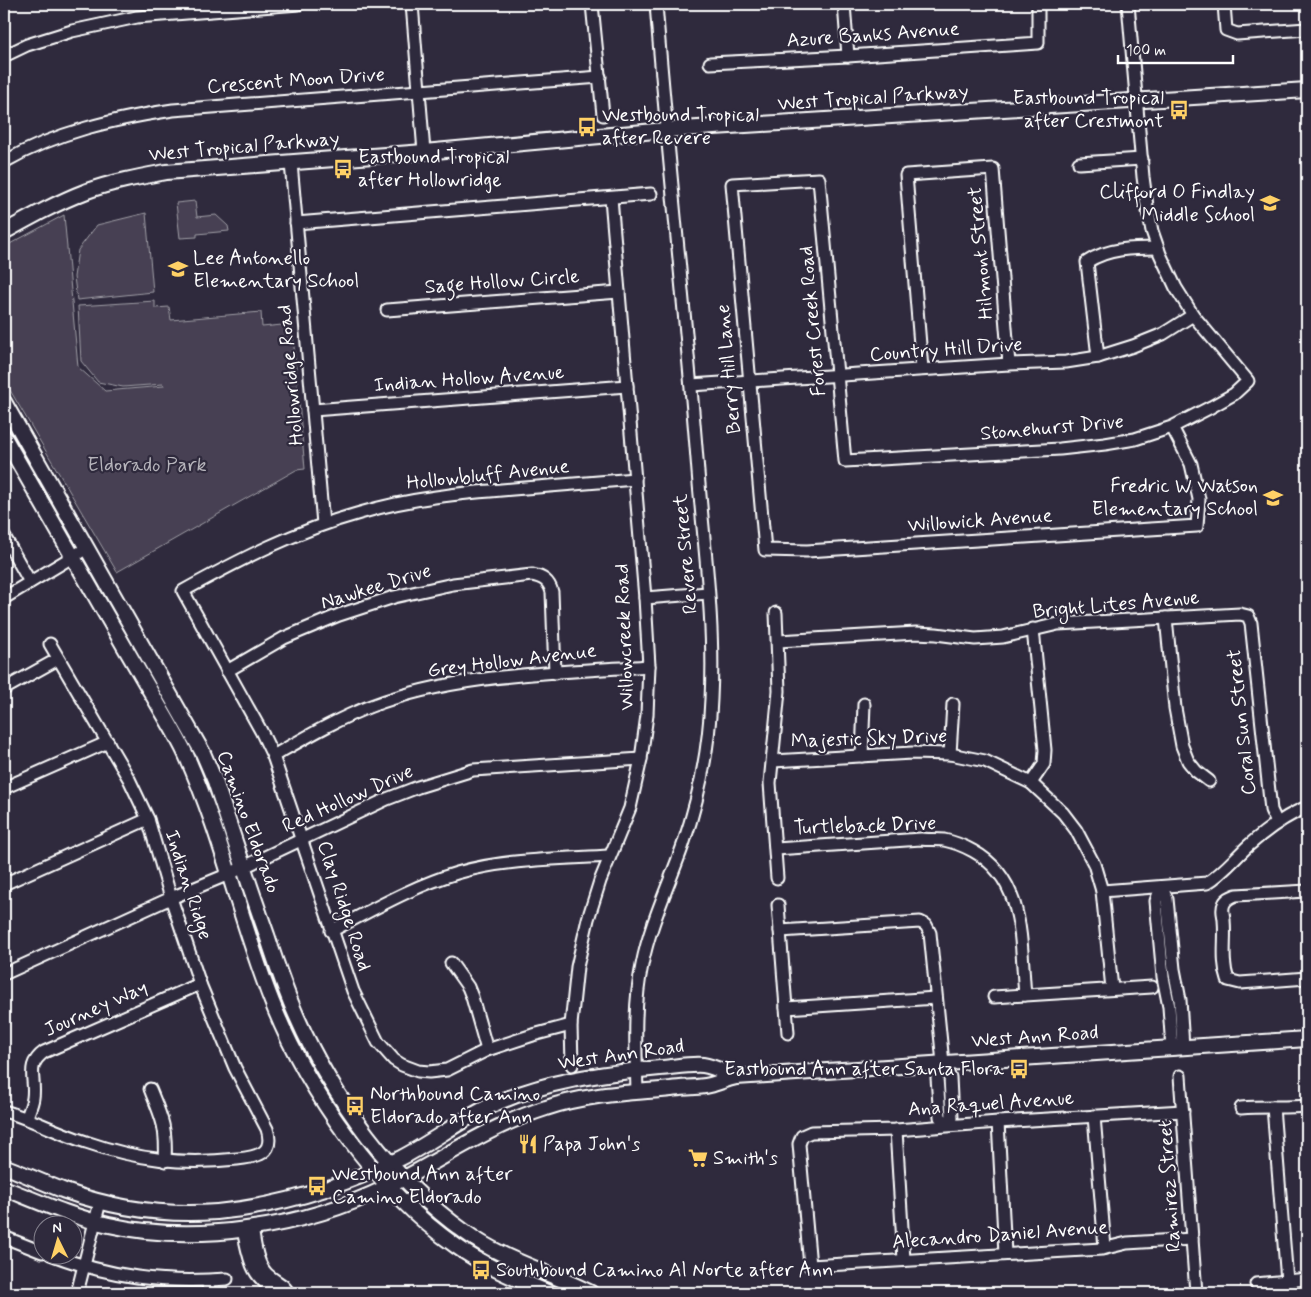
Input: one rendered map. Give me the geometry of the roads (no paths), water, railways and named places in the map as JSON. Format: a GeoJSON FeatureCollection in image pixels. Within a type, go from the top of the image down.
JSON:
{"type":"FeatureCollection","features":[{"type":"Feature","properties":{"kind":"main road","name":"West Tropical Parkway"},"geometry":{"type":"LineString","coordinates":[[4,232],[39,212],[79,194],[133,178],[166,172],[424,152],[666,130],[1307,90]]}},
{"type":"Feature","properties":{"kind":"main road","name":"Camino Eldorado"},"geometry":{"type":"LineString","coordinates":[[4,402],[203,753],[215,781],[287,992],[307,1038],[349,1109],[404,1178],[442,1214],[472,1237],[500,1253],[591,1293]]}},
{"type":"Feature","properties":{"kind":"main road","name":"Camino Eldorado"},"geometry":{"type":"LineString","coordinates":[[4,437],[184,751],[204,799],[262,976],[284,1032],[334,1117],[388,1187],[455,1246],[486,1264],[550,1293]]}},
{"type":"Feature","properties":{"kind":"main road","name":"West Ann Road"},"geometry":{"type":"LineString","coordinates":[[4,1188],[48,1207],[95,1222],[138,1231],[198,1234],[247,1229],[322,1211],[388,1187],[479,1136],[519,1117],[574,1100],[709,1085],[736,1077],[943,1066],[1178,1047],[1307,1039]]}},
{"type":"Feature","properties":{"kind":"main road","name":"West Ann Road"},"geometry":{"type":"LineString","coordinates":[[4,1166],[60,1189],[100,1202],[165,1212],[229,1210],[285,1200],[339,1184],[403,1157],[470,1116],[492,1105],[533,1090],[586,1077],[636,1070],[704,1065],[736,1077]]}},
{"type":"Feature","properties":{"kind":"main road"},"geometry":{"type":"LineString","coordinates":[[486,1264],[509,1267],[534,1278],[548,1280],[556,1278]]}},
{"type":"Feature","properties":{"kind":"main road"},"geometry":{"type":"LineString","coordinates":[[550,1293],[560,1289],[573,1293]]}},
{"type":"Feature","properties":{"kind":"street"},"geometry":{"type":"LineString","coordinates":[[4,56],[27,45],[72,31],[137,17],[299,4]]}},
{"type":"Feature","properties":{"kind":"street"},"geometry":{"type":"LineString","coordinates":[[412,4],[424,152]]}},
{"type":"Feature","properties":{"kind":"street"},"geometry":{"type":"LineString","coordinates":[[592,4],[603,115]]}},
{"type":"Feature","properties":{"kind":"street","name":"Revere Street"},"geometry":{"type":"LineString","coordinates":[[637,1092],[636,1016],[642,966],[656,916],[686,836],[700,783],[705,758],[712,674],[708,592],[691,385],[666,130],[656,4]]}},
{"type":"Feature","properties":{"kind":"street"},"geometry":{"type":"LineString","coordinates":[[844,4],[848,56]]}},
{"type":"Feature","properties":{"kind":"street","name":"Azure Banks Avenue"},"geometry":{"type":"LineString","coordinates":[[710,63],[1038,43],[1038,4]]}},
{"type":"Feature","properties":{"kind":"street"},"geometry":{"type":"LineString","coordinates":[[1128,4],[1147,206],[1158,248],[1176,288],[1194,315]]}},
{"type":"Feature","properties":{"kind":"street"},"geometry":{"type":"LineString","coordinates":[[1224,4],[1226,30],[1229,32],[1237,34],[1307,29]]}},
{"type":"Feature","properties":{"kind":"street","name":"Crescent Moon Drive"},"geometry":{"type":"LineString","coordinates":[[4,162],[46,142],[90,126],[127,117],[173,110],[600,77]]}},
{"type":"Feature","properties":{"kind":"street"},"geometry":{"type":"LineString","coordinates":[[1079,163],[1142,159]]}},
{"type":"Feature","properties":{"kind":"street","name":"Hollowridge Road"},"geometry":{"type":"LineString","coordinates":[[291,163],[323,524]]}},
{"type":"Feature","properties":{"kind":"street","name":"Hilmont Street"},"geometry":{"type":"LineString","coordinates":[[922,369],[906,175],[993,169],[1009,364]]}},
{"type":"Feature","properties":{"kind":"street","name":"Berry Hill Lane"},"geometry":{"type":"LineString","coordinates":[[765,550],[732,184],[819,179]]}},
{"type":"Feature","properties":{"kind":"street","name":"Forest Creek Road"},"geometry":{"type":"LineString","coordinates":[[819,179],[845,461]]}},
{"type":"Feature","properties":{"kind":"street"},"geometry":{"type":"LineString","coordinates":[[296,223],[651,194]]}},
{"type":"Feature","properties":{"kind":"street","name":"Willowcreek Road"},"geometry":{"type":"LineString","coordinates":[[572,1065],[571,1025],[577,967],[581,948],[588,919],[609,856],[630,808],[641,759],[647,715],[649,666],[645,598],[611,198]]}},
{"type":"Feature","properties":{"kind":"street"},"geometry":{"type":"LineString","coordinates":[[1098,357],[1087,262],[1097,255],[1109,252],[1158,248]]}},
{"type":"Feature","properties":{"kind":"street","name":"Sage Hollow Circle"},"geometry":{"type":"LineString","coordinates":[[387,310],[619,292]]}},
{"type":"Feature","properties":{"kind":"street","name":"Country Hill Drive"},"geometry":{"type":"LineString","coordinates":[[691,385],[922,369],[1066,362],[1098,357],[1163,334],[1194,315]]}},
{"type":"Feature","properties":{"kind":"street","name":"Stonehurst Drive"},"geometry":{"type":"LineString","coordinates":[[845,461],[1069,448],[1135,439],[1172,427],[1234,394],[1248,381],[1194,315]]}},
{"type":"Feature","properties":{"kind":"street","name":"Indian Hollow Avenue"},"geometry":{"type":"LineString","coordinates":[[313,410],[627,386]]}},
{"type":"Feature","properties":{"kind":"street","name":"Willowick Avenue"},"geometry":{"type":"LineString","coordinates":[[765,550],[807,551],[1197,526],[1199,499],[1191,464],[1172,427]]}},
{"type":"Feature","properties":{"kind":"street","name":"Hollowbluff Avenue"},"geometry":{"type":"LineString","coordinates":[[183,591],[240,559],[270,545],[323,524],[397,504],[450,494],[635,479]]}},
{"type":"Feature","properties":{"kind":"street"},"geometry":{"type":"LineString","coordinates":[[4,536],[30,582]]}},
{"type":"Feature","properties":{"kind":"street"},"geometry":{"type":"LineString","coordinates":[[4,598],[87,548]]}},
{"type":"Feature","properties":{"kind":"street","name":"Nawkee Drive"},"geometry":{"type":"LineString","coordinates":[[227,671],[284,638],[339,615],[394,597],[453,584],[532,575],[540,576],[546,580],[552,592],[554,673]]}},
{"type":"Feature","properties":{"kind":"street","name":"Clay Ridge Road"},"geometry":{"type":"LineString","coordinates":[[183,591],[261,730],[302,840],[331,931],[353,991],[378,1042],[394,1060],[413,1070],[436,1072],[454,1067],[487,1050],[571,1025]]}},
{"type":"Feature","properties":{"kind":"street"},"geometry":{"type":"LineString","coordinates":[[645,598],[708,592]]}},
{"type":"Feature","properties":{"kind":"street"},"geometry":{"type":"LineString","coordinates":[[776,613],[779,692],[770,783],[777,878]]}},
{"type":"Feature","properties":{"kind":"street","name":"Bright Lites Avenue"},"geometry":{"type":"LineString","coordinates":[[778,641],[916,633],[975,639],[1003,636],[1058,624],[1240,614],[1248,616]]}},
{"type":"Feature","properties":{"kind":"street","name":"Coral Sun Street"},"geometry":{"type":"LineString","coordinates":[[1248,616],[1251,622],[1271,810],[1277,823]]}},
{"type":"Feature","properties":{"kind":"street"},"geometry":{"type":"LineString","coordinates":[[1166,618],[1175,708],[1182,746],[1188,761],[1196,771],[1210,781]]}},
{"type":"Feature","properties":{"kind":"street"},"geometry":{"type":"LineString","coordinates":[[1031,783],[1044,764],[1045,750],[1034,629]]}},
{"type":"Feature","properties":{"kind":"street","name":"Indian Ridge"},"geometry":{"type":"LineString","coordinates":[[50,644],[129,778],[148,818],[171,898],[200,984],[235,1068],[270,1137],[268,1146],[263,1153],[254,1157],[210,1162],[165,1161]]}},
{"type":"Feature","properties":{"kind":"street"},"geometry":{"type":"LineString","coordinates":[[4,689],[58,659]]}},
{"type":"Feature","properties":{"kind":"street","name":"Grey Hollow Avenue"},"geometry":{"type":"LineString","coordinates":[[272,756],[327,725],[372,706],[426,689],[474,680],[649,666]]}},
{"type":"Feature","properties":{"kind":"street"},"geometry":{"type":"LineString","coordinates":[[862,756],[864,704]]}},
{"type":"Feature","properties":{"kind":"street"},"geometry":{"type":"LineString","coordinates":[[950,754],[953,704]]}},
{"type":"Feature","properties":{"kind":"street"},"geometry":{"type":"LineString","coordinates":[[4,788],[108,742]]}},
{"type":"Feature","properties":{"kind":"street","name":"Majestic Sky Drive"},"geometry":{"type":"LineString","coordinates":[[773,761],[912,753],[950,754],[984,761],[1031,783],[1062,813],[1076,830],[1094,864],[1102,891],[1112,989]]}},
{"type":"Feature","properties":{"kind":"street","name":"Red Hollow Drive"},"geometry":{"type":"LineString","coordinates":[[4,974],[171,898],[229,874],[387,799],[418,787],[473,770],[641,759]]}},
{"type":"Feature","properties":{"kind":"street"},"geometry":{"type":"LineString","coordinates":[[1102,891],[1207,883],[1218,876],[1247,847],[1277,823],[1307,807]]}},
{"type":"Feature","properties":{"kind":"street"},"geometry":{"type":"LineString","coordinates":[[4,884],[148,818]]}},
{"type":"Feature","properties":{"kind":"street","name":"Turtleback Drive"},"geometry":{"type":"LineString","coordinates":[[776,849],[921,839],[944,840],[964,846],[985,858],[1004,877],[1018,915],[1025,994]]}},
{"type":"Feature","properties":{"kind":"street"},"geometry":{"type":"LineString","coordinates":[[331,931],[420,886],[457,872],[495,864],[609,856]]}},
{"type":"Feature","properties":{"kind":"street"},"geometry":{"type":"LineString","coordinates":[[1161,887],[1156,901],[1163,977],[1178,1047]]}},
{"type":"Feature","properties":{"kind":"street"},"geometry":{"type":"LineString","coordinates":[[1307,891],[1236,895],[1226,900],[1222,911],[1224,920],[1224,962],[1228,980],[1240,983],[1307,978]]}},
{"type":"Feature","properties":{"kind":"street"},"geometry":{"type":"LineString","coordinates":[[778,905],[788,1033]]}},
{"type":"Feature","properties":{"kind":"street"},"geometry":{"type":"LineString","coordinates":[[780,931],[920,922],[926,925],[930,933],[943,1066],[950,1077],[952,1118],[948,1125]]}},
{"type":"Feature","properties":{"kind":"street"},"geometry":{"type":"LineString","coordinates":[[451,963],[472,996],[487,1050]]}},
{"type":"Feature","properties":{"kind":"street","name":"Journey Way"},"geometry":{"type":"LineString","coordinates":[[27,1117],[33,1098],[32,1066],[36,1058],[44,1052],[200,984]]}},
{"type":"Feature","properties":{"kind":"street"},"geometry":{"type":"LineString","coordinates":[[994,997],[1152,987]]}},
{"type":"Feature","properties":{"kind":"street"},"geometry":{"type":"LineString","coordinates":[[786,1008],[936,998]]}},
{"type":"Feature","properties":{"kind":"street","name":"Ramirez Street"},"geometry":{"type":"LineString","coordinates":[[1180,1076],[1196,1293]]}},
{"type":"Feature","properties":{"kind":"street"},"geometry":{"type":"LineString","coordinates":[[4,1111],[27,1117],[85,1142],[141,1158],[165,1161],[167,1139],[164,1121],[150,1089]]}},
{"type":"Feature","properties":{"kind":"street"},"geometry":{"type":"LineString","coordinates":[[1273,1106],[1288,1281]]}},
{"type":"Feature","properties":{"kind":"street"},"geometry":{"type":"LineString","coordinates":[[1241,1108],[1307,1106]]}},
{"type":"Feature","properties":{"kind":"street","name":"Ana Raquel Avenue"},"geometry":{"type":"LineString","coordinates":[[810,1266],[799,1144],[802,1136],[811,1132],[896,1130],[948,1125],[1183,1112]]}},
{"type":"Feature","properties":{"kind":"street"},"geometry":{"type":"LineString","coordinates":[[1094,1116],[1105,1248]]}},
{"type":"Feature","properties":{"kind":"street"},"geometry":{"type":"LineString","coordinates":[[998,1122],[1005,1254]]}},
{"type":"Feature","properties":{"kind":"street"},"geometry":{"type":"LineString","coordinates":[[896,1130],[904,1260]]}},
{"type":"Feature","properties":{"kind":"street"},"geometry":{"type":"LineString","coordinates":[[77,1293],[100,1202]]}},
{"type":"Feature","properties":{"kind":"street"},"geometry":{"type":"LineString","coordinates":[[247,1229],[248,1255],[256,1274],[264,1283],[278,1293]]}},
{"type":"Feature","properties":{"kind":"street"},"geometry":{"type":"LineString","coordinates":[[247,1229],[267,1274],[286,1287],[288,1293]]}},
{"type":"Feature","properties":{"kind":"street"},"geometry":{"type":"LineString","coordinates":[[4,1237],[32,1248]]}},
{"type":"Feature","properties":{"kind":"street","name":"Alecandro Daniel Avenue"},"geometry":{"type":"LineString","coordinates":[[810,1266],[1105,1248],[1127,1243],[1192,1240]]}},
{"type":"Feature","properties":{"kind":"street"},"geometry":{"type":"LineString","coordinates":[[79,1264],[119,1275],[163,1280],[208,1281],[227,1279]]}},
{"type":"Feature","properties":{"kind":"street"},"geometry":{"type":"LineString","coordinates":[[1256,1284],[1307,1279]]}},
{"type":"Feature","properties":{"kind":"street"},"geometry":{"type":"LineString","coordinates":[[208,1281],[209,1293]]}},
{"type":"Feature","properties":{"kind":"place","name":"Eastbound Tropical after Crestmont"},"geometry":{"type":"Point","coordinates":[1179,110]}},
{"type":"Feature","properties":{"kind":"place","name":"Westbound Tropical after Revere"},"geometry":{"type":"Point","coordinates":[587,127]}},
{"type":"Feature","properties":{"kind":"place","name":"Eastbound Tropical after Hollowridge"},"geometry":{"type":"Point","coordinates":[343,169]}},
{"type":"Feature","properties":{"kind":"place","name":"Clifford O Findlay Middle School"},"geometry":{"type":"Point","coordinates":[1270,203]}},
{"type":"Feature","properties":{"kind":"place","name":"Lee Antonello Elementary School"},"geometry":{"type":"Point","coordinates":[178,269]}},
{"type":"Feature","properties":{"kind":"place","name":"Fredric W Watson Elementary School"},"geometry":{"type":"Point","coordinates":[1273,498]}},
{"type":"Feature","properties":{"kind":"place","name":"Eastbound Ann after Santa Flora"},"geometry":{"type":"Point","coordinates":[1019,1069]}},
{"type":"Feature","properties":{"kind":"place","name":"Northbound Camino Eldorado after Ann"},"geometry":{"type":"Point","coordinates":[355,1106]}},
{"type":"Feature","properties":{"kind":"place","name":"Papa John's"},"geometry":{"type":"Point","coordinates":[528,1144]}},
{"type":"Feature","properties":{"kind":"place","name":"Smith's"},"geometry":{"type":"Point","coordinates":[698,1158]}},
{"type":"Feature","properties":{"kind":"place","name":"Westbound Ann after Camino Eldorado"},"geometry":{"type":"Point","coordinates":[317,1186]}},
{"type":"Feature","properties":{"kind":"place","name":"Southbound Camino Al Norte after Ann"},"geometry":{"type":"Point","coordinates":[481,1270]}},
{"type":"Feature","properties":{"kind":"park label","name":"Eldorado Park"},"geometry":{"type":"Point","coordinates":[147,465]}}]}
